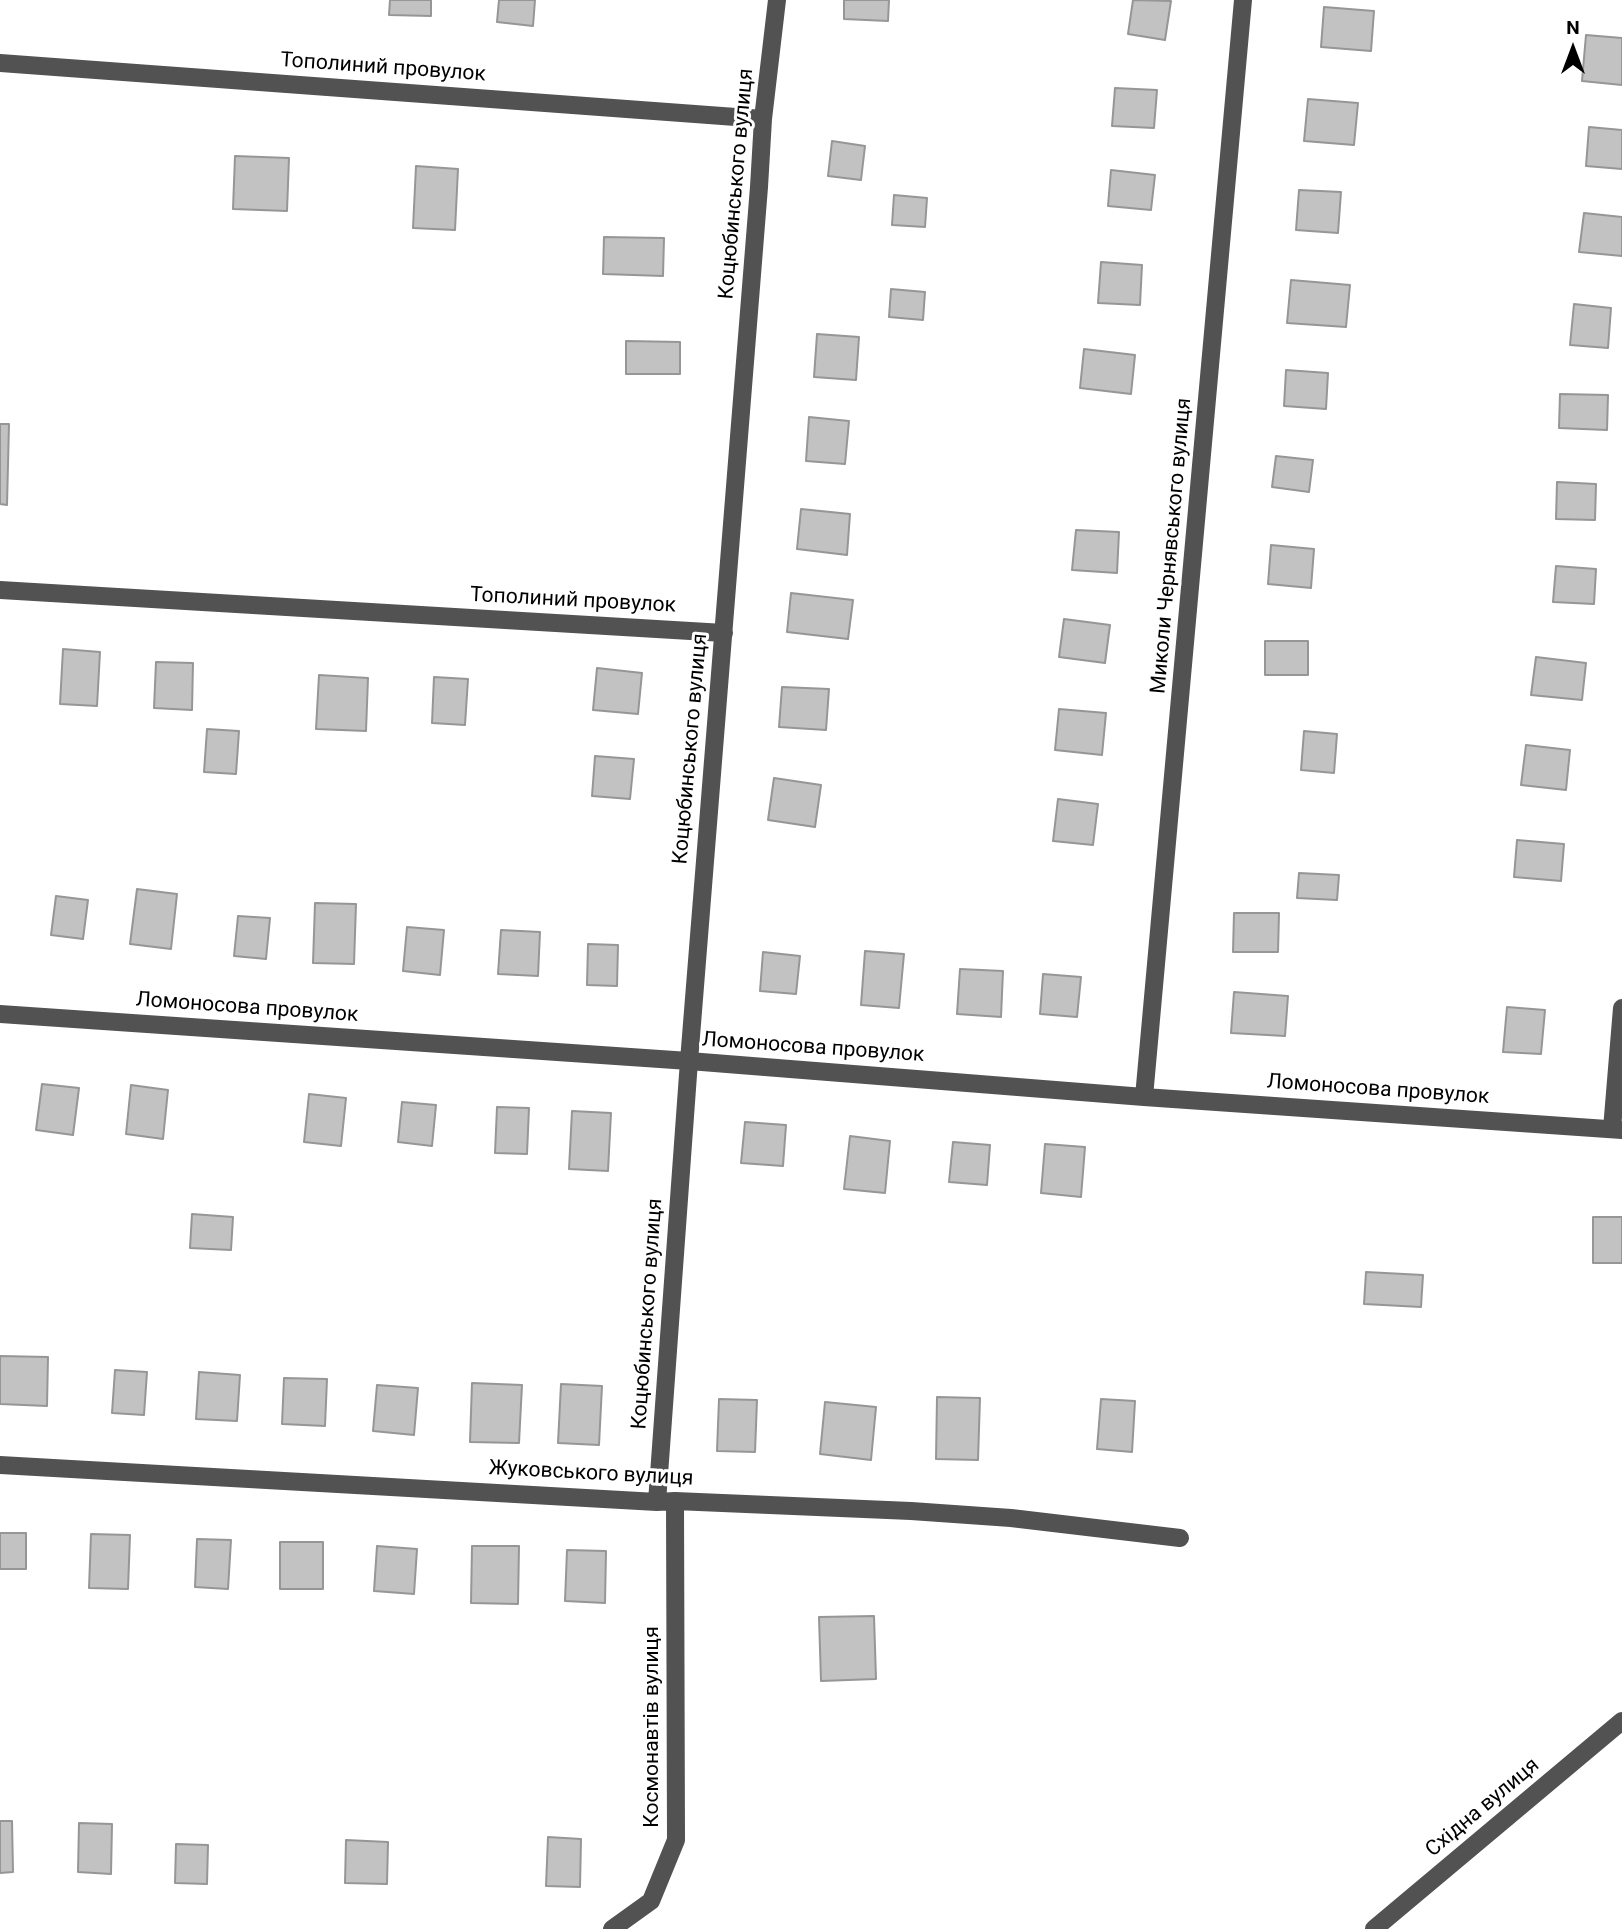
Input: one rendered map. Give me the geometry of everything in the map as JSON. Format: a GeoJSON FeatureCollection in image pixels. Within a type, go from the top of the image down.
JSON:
{"type":"FeatureCollection","features":[{"type":"Feature","properties":{"kind":"street","name":"Коцюбинського вулиця"},"geometry":{"type":"LineString","coordinates":[[657,1502],[763,119],[777,0]]}},
{"type":"Feature","properties":{"kind":"street","name":"Миколи Чернявського вулиця"},"geometry":{"type":"LineString","coordinates":[[1144,1097],[1243,0]]}},
{"type":"Feature","properties":{"kind":"street","name":"Тополиний провулок"},"geometry":{"type":"LineString","coordinates":[[0,63],[763,119]]}},
{"type":"Feature","properties":{"kind":"street","name":"Тополиний провулок"},"geometry":{"type":"LineString","coordinates":[[0,590],[724,633]]}},
{"type":"Feature","properties":{"kind":"street"},"geometry":{"type":"LineString","coordinates":[[1617,1130],[1622,1008]]}},
{"type":"Feature","properties":{"kind":"street","name":"Ломоносова провулок"},"geometry":{"type":"LineString","coordinates":[[0,1014],[689,1061],[1144,1097],[1617,1130]]}},
{"type":"Feature","properties":{"kind":"street","name":"Жуковського вулиця"},"geometry":{"type":"LineString","coordinates":[[0,1465],[657,1502],[911,1511],[1011,1518],[1180,1538]]}},
{"type":"Feature","properties":{"kind":"street","name":"Космонавтів вулиця"},"geometry":{"type":"LineString","coordinates":[[612,1929],[651,1901],[676,1840],[675,1501]]}},
{"type":"Feature","properties":{"kind":"street","name":"Східна вулиця"},"geometry":{"type":"LineString","coordinates":[[1374,1929],[1622,1721]]}},
{"type":"Feature","properties":{"kind":"building"},"geometry":{"type":"Polygon","coordinates":[[[390,0],[431,0],[431,16],[389,15],[390,0]]]}},
{"type":"Feature","properties":{"kind":"building"},"geometry":{"type":"Polygon","coordinates":[[[499,0],[535,0],[533,26],[497,22],[499,0]]]}},
{"type":"Feature","properties":{"kind":"building"},"geometry":{"type":"Polygon","coordinates":[[[844,0],[889,0],[888,21],[844,19],[844,0]]]}},
{"type":"Feature","properties":{"kind":"building"},"geometry":{"type":"Polygon","coordinates":[[[1133,0],[1171,1],[1165,40],[1128,34],[1133,0]]]}},
{"type":"Feature","properties":{"kind":"building"},"geometry":{"type":"Polygon","coordinates":[[[1324,7],[1374,11],[1371,51],[1321,47],[1324,7]]]}},
{"type":"Feature","properties":{"kind":"building"},"geometry":{"type":"Polygon","coordinates":[[[1586,35],[1622,38],[1622,85],[1582,81],[1586,35]]]}},
{"type":"Feature","properties":{"kind":"building"},"geometry":{"type":"Polygon","coordinates":[[[1115,88],[1157,90],[1154,128],[1112,126],[1115,88]]]}},
{"type":"Feature","properties":{"kind":"building"},"geometry":{"type":"Polygon","coordinates":[[[1308,99],[1358,103],[1354,145],[1304,141],[1308,99]]]}},
{"type":"Feature","properties":{"kind":"building"},"geometry":{"type":"Polygon","coordinates":[[[1589,127],[1622,130],[1622,169],[1586,166],[1589,127]]]}},
{"type":"Feature","properties":{"kind":"building"},"geometry":{"type":"Polygon","coordinates":[[[832,141],[865,146],[861,180],[828,176],[832,141]]]}},
{"type":"Feature","properties":{"kind":"building"},"geometry":{"type":"Polygon","coordinates":[[[235,156],[289,158],[287,211],[233,209],[235,156]]]}},
{"type":"Feature","properties":{"kind":"building"},"geometry":{"type":"Polygon","coordinates":[[[416,166],[458,169],[455,230],[413,228],[416,166]]]}},
{"type":"Feature","properties":{"kind":"building"},"geometry":{"type":"Polygon","coordinates":[[[1111,170],[1155,175],[1151,210],[1108,206],[1111,170]]]}},
{"type":"Feature","properties":{"kind":"building"},"geometry":{"type":"Polygon","coordinates":[[[1299,190],[1341,192],[1338,233],[1296,230],[1299,190]]]}},
{"type":"Feature","properties":{"kind":"building"},"geometry":{"type":"Polygon","coordinates":[[[894,195],[927,198],[925,227],[892,225],[894,195]]]}},
{"type":"Feature","properties":{"kind":"building"},"geometry":{"type":"Polygon","coordinates":[[[1584,213],[1622,217],[1622,256],[1579,252],[1584,213]]]}},
{"type":"Feature","properties":{"kind":"building"},"geometry":{"type":"Polygon","coordinates":[[[604,237],[664,238],[663,276],[603,274],[604,237]]]}},
{"type":"Feature","properties":{"kind":"building"},"geometry":{"type":"Polygon","coordinates":[[[1101,262],[1142,265],[1140,305],[1098,303],[1101,262]]]}},
{"type":"Feature","properties":{"kind":"building"},"geometry":{"type":"Polygon","coordinates":[[[1291,280],[1350,285],[1346,327],[1287,323],[1291,280]]]}},
{"type":"Feature","properties":{"kind":"building"},"geometry":{"type":"Polygon","coordinates":[[[891,289],[925,292],[923,320],[889,317],[891,289]]]}},
{"type":"Feature","properties":{"kind":"building"},"geometry":{"type":"Polygon","coordinates":[[[1574,304],[1611,308],[1608,348],[1570,345],[1574,304]]]}},
{"type":"Feature","properties":{"kind":"building"},"geometry":{"type":"Polygon","coordinates":[[[817,334],[859,337],[856,380],[814,377],[817,334]]]}},
{"type":"Feature","properties":{"kind":"building"},"geometry":{"type":"Polygon","coordinates":[[[626,341],[680,342],[680,374],[626,374],[626,341]]]}},
{"type":"Feature","properties":{"kind":"building"},"geometry":{"type":"Polygon","coordinates":[[[1084,349],[1135,355],[1131,394],[1080,388],[1084,349]]]}},
{"type":"Feature","properties":{"kind":"building"},"geometry":{"type":"Polygon","coordinates":[[[1286,370],[1328,373],[1326,409],[1284,406],[1286,370]]]}},
{"type":"Feature","properties":{"kind":"building"},"geometry":{"type":"Polygon","coordinates":[[[1560,394],[1608,395],[1607,430],[1559,428],[1560,394]]]}},
{"type":"Feature","properties":{"kind":"building"},"geometry":{"type":"Polygon","coordinates":[[[809,417],[849,421],[845,464],[806,461],[809,417]]]}},
{"type":"Feature","properties":{"kind":"building"},"geometry":{"type":"Polygon","coordinates":[[[0,424],[9,424],[7,505],[0,504],[0,424]]]}},
{"type":"Feature","properties":{"kind":"building"},"geometry":{"type":"Polygon","coordinates":[[[1276,456],[1313,460],[1309,492],[1272,487],[1276,456]]]}},
{"type":"Feature","properties":{"kind":"building"},"geometry":{"type":"Polygon","coordinates":[[[1557,482],[1596,484],[1595,520],[1556,519],[1557,482]]]}},
{"type":"Feature","properties":{"kind":"building"},"geometry":{"type":"Polygon","coordinates":[[[801,509],[850,514],[847,555],[797,549],[801,509]]]}},
{"type":"Feature","properties":{"kind":"building"},"geometry":{"type":"Polygon","coordinates":[[[1076,530],[1119,532],[1117,573],[1072,570],[1076,530]]]}},
{"type":"Feature","properties":{"kind":"building"},"geometry":{"type":"Polygon","coordinates":[[[1271,545],[1314,549],[1311,588],[1268,584],[1271,545]]]}},
{"type":"Feature","properties":{"kind":"building"},"geometry":{"type":"Polygon","coordinates":[[[1556,566],[1596,569],[1594,604],[1553,602],[1556,566]]]}},
{"type":"Feature","properties":{"kind":"building"},"geometry":{"type":"Polygon","coordinates":[[[791,593],[853,600],[848,639],[787,632],[791,593]]]}},
{"type":"Feature","properties":{"kind":"building"},"geometry":{"type":"Polygon","coordinates":[[[1064,619],[1110,625],[1105,663],[1059,657],[1064,619]]]}},
{"type":"Feature","properties":{"kind":"building"},"geometry":{"type":"Polygon","coordinates":[[[1265,641],[1308,641],[1308,675],[1265,675],[1265,641]]]}},
{"type":"Feature","properties":{"kind":"building"},"geometry":{"type":"Polygon","coordinates":[[[63,649],[100,652],[97,706],[60,704],[63,649]]]}},
{"type":"Feature","properties":{"kind":"building"},"geometry":{"type":"Polygon","coordinates":[[[1536,657],[1586,663],[1582,700],[1531,695],[1536,657]]]}},
{"type":"Feature","properties":{"kind":"building"},"geometry":{"type":"Polygon","coordinates":[[[156,662],[193,663],[192,710],[154,708],[156,662]]]}},
{"type":"Feature","properties":{"kind":"building"},"geometry":{"type":"Polygon","coordinates":[[[597,668],[642,673],[638,714],[593,710],[597,668]]]}},
{"type":"Feature","properties":{"kind":"building"},"geometry":{"type":"Polygon","coordinates":[[[319,675],[368,678],[366,731],[316,729],[319,675]]]}},
{"type":"Feature","properties":{"kind":"building"},"geometry":{"type":"Polygon","coordinates":[[[434,677],[468,679],[465,725],[432,723],[434,677]]]}},
{"type":"Feature","properties":{"kind":"building"},"geometry":{"type":"Polygon","coordinates":[[[782,687],[829,689],[826,730],[779,727],[782,687]]]}},
{"type":"Feature","properties":{"kind":"building"},"geometry":{"type":"Polygon","coordinates":[[[1059,709],[1106,713],[1102,755],[1055,750],[1059,709]]]}},
{"type":"Feature","properties":{"kind":"building"},"geometry":{"type":"Polygon","coordinates":[[[207,729],[239,731],[236,774],[204,772],[207,729]]]}},
{"type":"Feature","properties":{"kind":"building"},"geometry":{"type":"Polygon","coordinates":[[[1304,731],[1337,734],[1334,773],[1301,770],[1304,731]]]}},
{"type":"Feature","properties":{"kind":"building"},"geometry":{"type":"Polygon","coordinates":[[[1526,745],[1570,750],[1566,790],[1521,785],[1526,745]]]}},
{"type":"Feature","properties":{"kind":"building"},"geometry":{"type":"Polygon","coordinates":[[[595,756],[634,759],[630,799],[592,796],[595,756]]]}},
{"type":"Feature","properties":{"kind":"building"},"geometry":{"type":"Polygon","coordinates":[[[774,778],[821,785],[815,827],[768,820],[774,778]]]}},
{"type":"Feature","properties":{"kind":"building"},"geometry":{"type":"Polygon","coordinates":[[[1058,799],[1098,804],[1093,845],[1053,841],[1058,799]]]}},
{"type":"Feature","properties":{"kind":"building"},"geometry":{"type":"Polygon","coordinates":[[[1517,840],[1564,844],[1561,881],[1514,877],[1517,840]]]}},
{"type":"Feature","properties":{"kind":"building"},"geometry":{"type":"Polygon","coordinates":[[[1299,873],[1339,875],[1337,900],[1297,898],[1299,873]]]}},
{"type":"Feature","properties":{"kind":"building"},"geometry":{"type":"Polygon","coordinates":[[[137,889],[177,894],[171,949],[130,944],[137,889]]]}},
{"type":"Feature","properties":{"kind":"building"},"geometry":{"type":"Polygon","coordinates":[[[56,896],[88,900],[83,939],[51,935],[56,896]]]}},
{"type":"Feature","properties":{"kind":"building"},"geometry":{"type":"Polygon","coordinates":[[[315,903],[356,904],[354,964],[313,963],[315,903]]]}},
{"type":"Feature","properties":{"kind":"building"},"geometry":{"type":"Polygon","coordinates":[[[1234,913],[1279,913],[1278,952],[1233,952],[1234,913]]]}},
{"type":"Feature","properties":{"kind":"building"},"geometry":{"type":"Polygon","coordinates":[[[238,916],[270,918],[266,959],[234,956],[238,916]]]}},
{"type":"Feature","properties":{"kind":"building"},"geometry":{"type":"Polygon","coordinates":[[[407,927],[444,930],[440,975],[403,971],[407,927]]]}},
{"type":"Feature","properties":{"kind":"building"},"geometry":{"type":"Polygon","coordinates":[[[501,930],[540,932],[538,976],[498,974],[501,930]]]}},
{"type":"Feature","properties":{"kind":"building"},"geometry":{"type":"Polygon","coordinates":[[[588,944],[618,945],[617,986],[587,985],[588,944]]]}},
{"type":"Feature","properties":{"kind":"building"},"geometry":{"type":"Polygon","coordinates":[[[865,951],[904,954],[899,1008],[861,1005],[865,951]]]}},
{"type":"Feature","properties":{"kind":"building"},"geometry":{"type":"Polygon","coordinates":[[[763,952],[800,956],[796,994],[760,991],[763,952]]]}},
{"type":"Feature","properties":{"kind":"building"},"geometry":{"type":"Polygon","coordinates":[[[960,969],[1003,971],[1001,1017],[957,1014],[960,969]]]}},
{"type":"Feature","properties":{"kind":"building"},"geometry":{"type":"Polygon","coordinates":[[[1043,974],[1081,977],[1077,1017],[1040,1014],[1043,974]]]}},
{"type":"Feature","properties":{"kind":"building"},"geometry":{"type":"Polygon","coordinates":[[[1234,992],[1288,996],[1285,1036],[1231,1033],[1234,992]]]}},
{"type":"Feature","properties":{"kind":"building"},"geometry":{"type":"Polygon","coordinates":[[[1507,1007],[1545,1010],[1541,1054],[1503,1052],[1507,1007]]]}},
{"type":"Feature","properties":{"kind":"building"},"geometry":{"type":"Polygon","coordinates":[[[42,1084],[79,1088],[73,1135],[36,1130],[42,1084]]]}},
{"type":"Feature","properties":{"kind":"building"},"geometry":{"type":"Polygon","coordinates":[[[131,1085],[168,1090],[163,1139],[126,1134],[131,1085]]]}},
{"type":"Feature","properties":{"kind":"building"},"geometry":{"type":"Polygon","coordinates":[[[309,1094],[346,1098],[341,1146],[304,1142],[309,1094]]]}},
{"type":"Feature","properties":{"kind":"building"},"geometry":{"type":"Polygon","coordinates":[[[402,1102],[436,1105],[432,1146],[398,1142],[402,1102]]]}},
{"type":"Feature","properties":{"kind":"building"},"geometry":{"type":"Polygon","coordinates":[[[497,1107],[529,1108],[527,1154],[495,1153],[497,1107]]]}},
{"type":"Feature","properties":{"kind":"building"},"geometry":{"type":"Polygon","coordinates":[[[572,1111],[611,1113],[608,1171],[569,1169],[572,1111]]]}},
{"type":"Feature","properties":{"kind":"building"},"geometry":{"type":"Polygon","coordinates":[[[745,1122],[786,1125],[783,1166],[741,1163],[745,1122]]]}},
{"type":"Feature","properties":{"kind":"building"},"geometry":{"type":"Polygon","coordinates":[[[850,1136],[890,1141],[885,1193],[844,1189],[850,1136]]]}},
{"type":"Feature","properties":{"kind":"building"},"geometry":{"type":"Polygon","coordinates":[[[953,1142],[990,1145],[987,1185],[949,1182],[953,1142]]]}},
{"type":"Feature","properties":{"kind":"building"},"geometry":{"type":"Polygon","coordinates":[[[1045,1144],[1085,1147],[1081,1197],[1041,1193],[1045,1144]]]}},
{"type":"Feature","properties":{"kind":"building"},"geometry":{"type":"Polygon","coordinates":[[[192,1214],[233,1217],[231,1250],[190,1248],[192,1214]]]}},
{"type":"Feature","properties":{"kind":"building"},"geometry":{"type":"Polygon","coordinates":[[[1593,1217],[1622,1217],[1622,1263],[1593,1263],[1593,1217]]]}},
{"type":"Feature","properties":{"kind":"building"},"geometry":{"type":"Polygon","coordinates":[[[1366,1272],[1423,1275],[1421,1307],[1364,1304],[1366,1272]]]}},
{"type":"Feature","properties":{"kind":"building"},"geometry":{"type":"Polygon","coordinates":[[[0,1356],[48,1357],[47,1406],[0,1404],[0,1356]]]}},
{"type":"Feature","properties":{"kind":"building"},"geometry":{"type":"Polygon","coordinates":[[[115,1370],[147,1372],[144,1415],[112,1413],[115,1370]]]}},
{"type":"Feature","properties":{"kind":"building"},"geometry":{"type":"Polygon","coordinates":[[[199,1372],[240,1375],[237,1421],[196,1419],[199,1372]]]}},
{"type":"Feature","properties":{"kind":"building"},"geometry":{"type":"Polygon","coordinates":[[[284,1378],[327,1379],[325,1426],[282,1424],[284,1378]]]}},
{"type":"Feature","properties":{"kind":"building"},"geometry":{"type":"Polygon","coordinates":[[[472,1383],[522,1385],[519,1443],[470,1442],[472,1383]]]}},
{"type":"Feature","properties":{"kind":"building"},"geometry":{"type":"Polygon","coordinates":[[[561,1384],[602,1386],[599,1445],[558,1443],[561,1384]]]}},
{"type":"Feature","properties":{"kind":"building"},"geometry":{"type":"Polygon","coordinates":[[[377,1385],[418,1388],[414,1435],[373,1431],[377,1385]]]}},
{"type":"Feature","properties":{"kind":"building"},"geometry":{"type":"Polygon","coordinates":[[[937,1397],[980,1398],[978,1460],[936,1459],[937,1397]]]}},
{"type":"Feature","properties":{"kind":"building"},"geometry":{"type":"Polygon","coordinates":[[[719,1399],[757,1400],[755,1452],[717,1451],[719,1399]]]}},
{"type":"Feature","properties":{"kind":"building"},"geometry":{"type":"Polygon","coordinates":[[[1101,1399],[1135,1401],[1132,1452],[1097,1449],[1101,1399]]]}},
{"type":"Feature","properties":{"kind":"building"},"geometry":{"type":"Polygon","coordinates":[[[825,1402],[876,1407],[871,1460],[820,1454],[825,1402]]]}},
{"type":"Feature","properties":{"kind":"building"},"geometry":{"type":"Polygon","coordinates":[[[0,1533],[26,1533],[26,1569],[0,1569],[0,1533]]]}},
{"type":"Feature","properties":{"kind":"building"},"geometry":{"type":"Polygon","coordinates":[[[91,1534],[130,1535],[128,1589],[89,1588],[91,1534]]]}},
{"type":"Feature","properties":{"kind":"building"},"geometry":{"type":"Polygon","coordinates":[[[197,1539],[231,1540],[228,1589],[195,1587],[197,1539]]]}},
{"type":"Feature","properties":{"kind":"building"},"geometry":{"type":"Polygon","coordinates":[[[280,1542],[323,1542],[323,1589],[280,1589],[280,1542]]]}},
{"type":"Feature","properties":{"kind":"building"},"geometry":{"type":"Polygon","coordinates":[[[377,1546],[417,1549],[414,1594],[374,1591],[377,1546]]]}},
{"type":"Feature","properties":{"kind":"building"},"geometry":{"type":"Polygon","coordinates":[[[472,1546],[519,1546],[518,1604],[471,1603],[472,1546]]]}},
{"type":"Feature","properties":{"kind":"building"},"geometry":{"type":"Polygon","coordinates":[[[567,1550],[606,1551],[605,1603],[565,1601],[567,1550]]]}},
{"type":"Feature","properties":{"kind":"building"},"geometry":{"type":"Polygon","coordinates":[[[874,1616],[876,1679],[821,1681],[819,1617],[874,1616]]]}},
{"type":"Feature","properties":{"kind":"building"},"geometry":{"type":"Polygon","coordinates":[[[0,1821],[12,1821],[13,1872],[0,1873],[0,1821]]]}},
{"type":"Feature","properties":{"kind":"building"},"geometry":{"type":"Polygon","coordinates":[[[79,1823],[112,1824],[111,1874],[78,1872],[79,1823]]]}},
{"type":"Feature","properties":{"kind":"building"},"geometry":{"type":"Polygon","coordinates":[[[548,1837],[581,1839],[580,1887],[546,1886],[548,1837]]]}},
{"type":"Feature","properties":{"kind":"building"},"geometry":{"type":"Polygon","coordinates":[[[346,1840],[388,1842],[387,1884],[345,1883],[346,1840]]]}},
{"type":"Feature","properties":{"kind":"building"},"geometry":{"type":"Polygon","coordinates":[[[176,1844],[208,1845],[207,1884],[175,1883],[176,1844]]]}}]}
